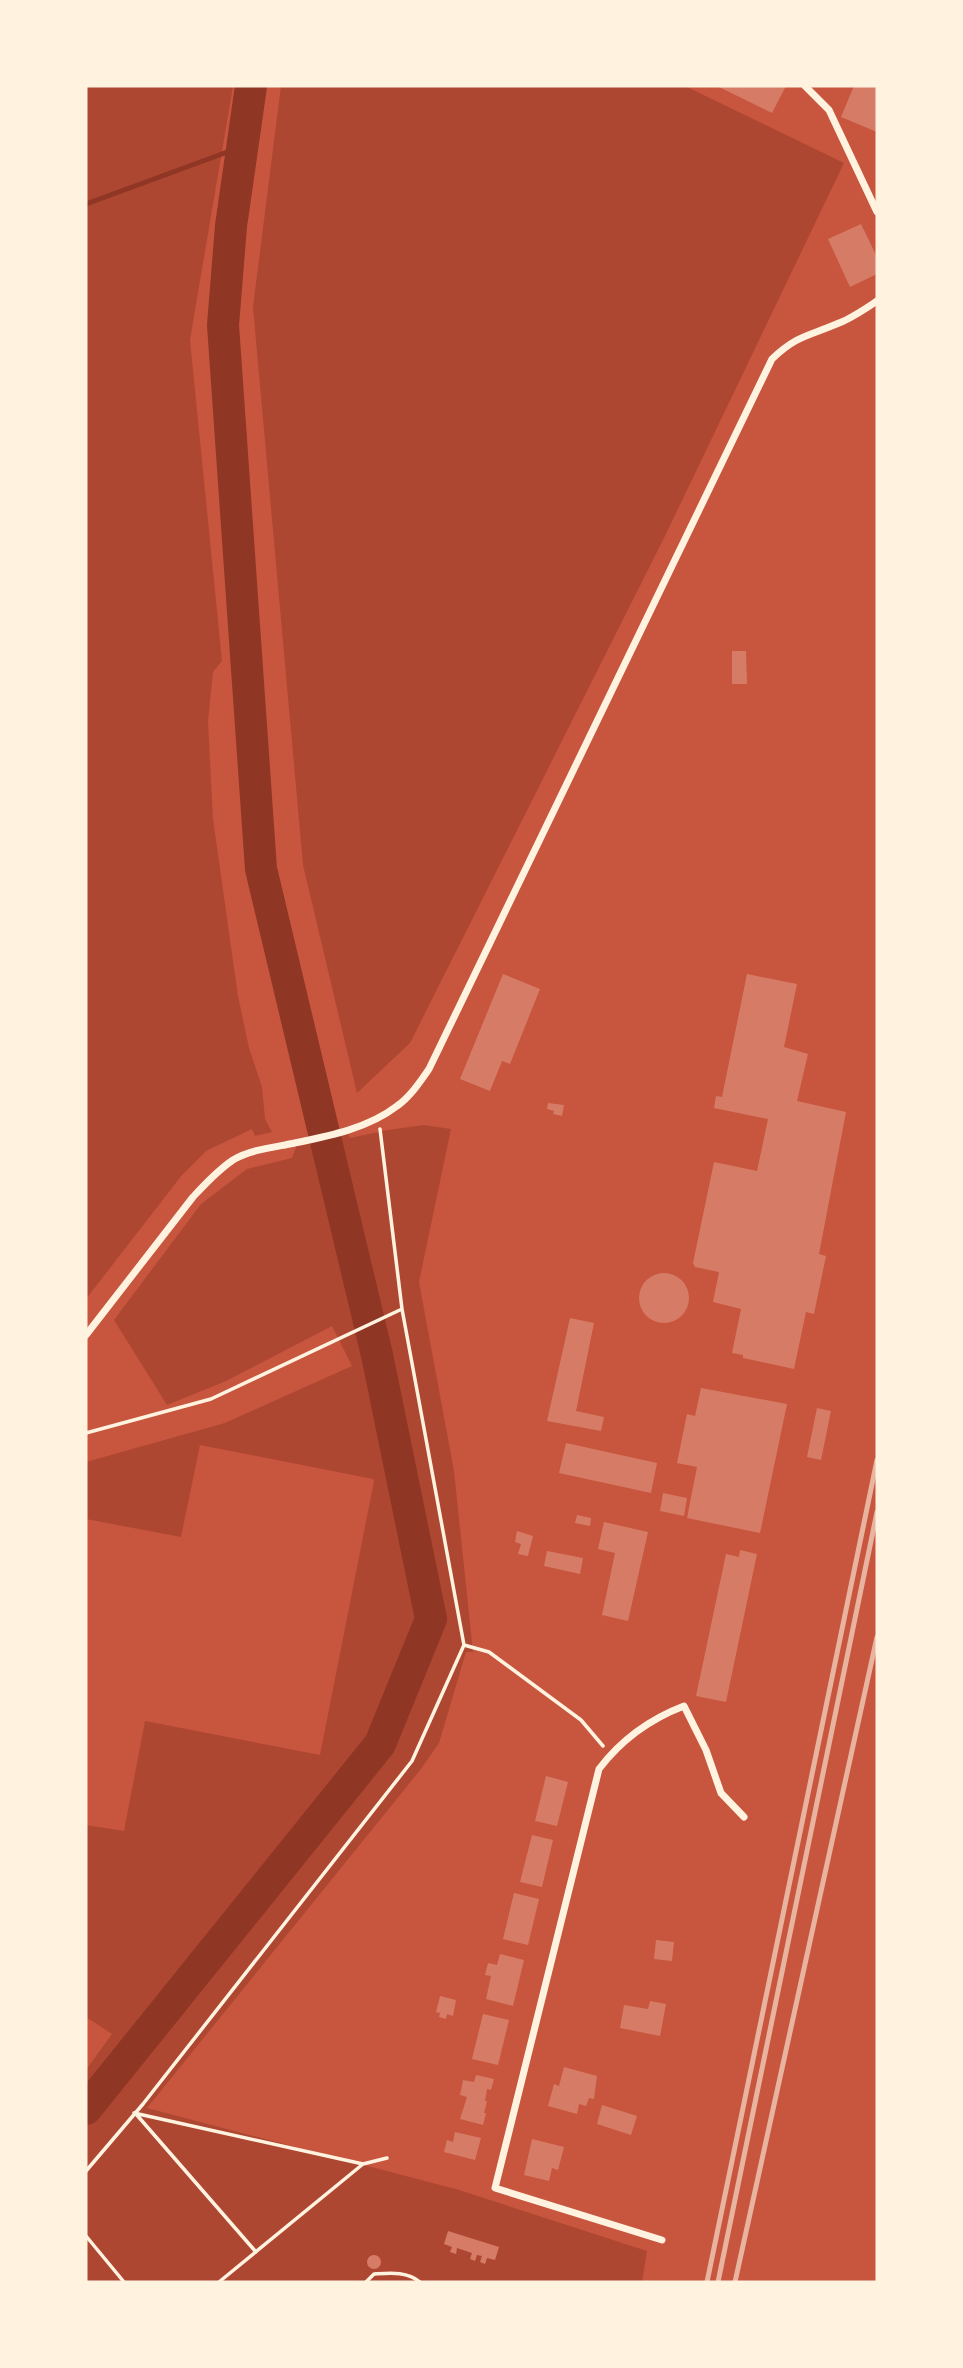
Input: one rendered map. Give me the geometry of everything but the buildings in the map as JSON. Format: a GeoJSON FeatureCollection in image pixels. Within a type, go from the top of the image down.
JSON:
{"type":"FeatureCollection","features":[{"type":"Feature","properties":{"kind":"street"},"geometry":{"type":"LineString","coordinates":[[805,86],[829,110],[877,212]]}},
{"type":"Feature","properties":{"kind":"street"},"geometry":{"type":"LineString","coordinates":[[86,1335],[193,1197],[234,1159],[261,1149],[346,1131],[397,1106],[416,1087],[429,1069],[772,359],[789,344],[840,323],[877,301]]}},
{"type":"Feature","properties":{"kind":"street"},"geometry":{"type":"LineString","coordinates":[[662,2240],[495,2188],[599,1769],[614,1749],[659,1716],[684,1706],[706,1750],[721,1793],[744,1817]]}},
{"type":"Feature","properties":{"kind":"path"},"geometry":{"type":"LineString","coordinates":[[86,2171],[412,1761],[464,1646],[402,1310],[379,1117]]}},
{"type":"Feature","properties":{"kind":"path"},"geometry":{"type":"LineString","coordinates":[[86,1433],[211,1399],[402,1310]]}},
{"type":"Feature","properties":{"kind":"path"},"geometry":{"type":"LineString","coordinates":[[464,1646],[489,1652],[580,1720],[603,1747],[599,1769]]}},
{"type":"Feature","properties":{"kind":"path"},"geometry":{"type":"LineString","coordinates":[[134,2113],[363,2164]]}},
{"type":"Feature","properties":{"kind":"path"},"geometry":{"type":"LineString","coordinates":[[134,2113],[256,2252]]}},
{"type":"Feature","properties":{"kind":"path"},"geometry":{"type":"LineString","coordinates":[[219,2282],[363,2164],[387,2158]]}},
{"type":"Feature","properties":{"kind":"path"},"geometry":{"type":"LineString","coordinates":[[86,2236],[124,2282]]}},
{"type":"Feature","properties":{"kind":"path"},"geometry":{"type":"LineString","coordinates":[[366,2282],[374,2274],[397,2272],[420,2282]]}},
{"type":"Feature","properties":{"kind":"shaded area"},"geometry":{"type":"Polygon","coordinates":[[[86,86],[233,86],[190,340],[222,661],[213,672],[208,721],[213,819],[238,996],[249,1048],[262,1087],[265,1119],[272,1132],[255,1136],[252,1129],[206,1151],[182,1175],[86,1299],[86,86]]]}},
{"type":"Feature","properties":{"kind":"shaded area"},"geometry":{"type":"Polygon","coordinates":[[[281,86],[685,86],[844,163],[665,536],[410,1043],[357,1093],[303,865],[253,307],[281,86]]]}},
{"type":"Feature","properties":{"kind":"shaded area"},"geometry":{"type":"Polygon","coordinates":[[[424,1125],[451,1129],[419,1282],[454,1471],[473,1652],[466,1652],[439,1743],[421,1769],[147,2108],[459,2190],[647,2251],[642,2282],[86,2282],[86,2070],[112,2034],[86,2017],[86,1825],[124,1831],[145,1721],[320,1755],[374,1481],[200,1445],[181,1537],[86,1519],[86,1462],[225,1423],[352,1366],[332,1326],[226,1381],[167,1405],[114,1320],[201,1204],[247,1169],[292,1158],[298,1142],[346,1131],[350,1138],[424,1125]]]}},
{"type":"Feature","properties":{"kind":"waterway"},"geometry":{"type":"LineString","coordinates":[[86,2109],[380,1744],[431,1619],[377,1355],[261,869],[223,325],[231,226],[251,86]]}},
{"type":"Feature","properties":{"kind":"waterway"},"geometry":{"type":"LineString","coordinates":[[86,204],[241,147]]}},
{"type":"Feature","properties":{"kind":"railway"},"geometry":{"type":"LineString","coordinates":[[707,2282],[877,1460]]}},
{"type":"Feature","properties":{"kind":"railway"},"geometry":{"type":"LineString","coordinates":[[718,2282],[877,1512]]}},
{"type":"Feature","properties":{"kind":"railway"},"geometry":{"type":"LineString","coordinates":[[735,2282],[877,1637]]}}]}
